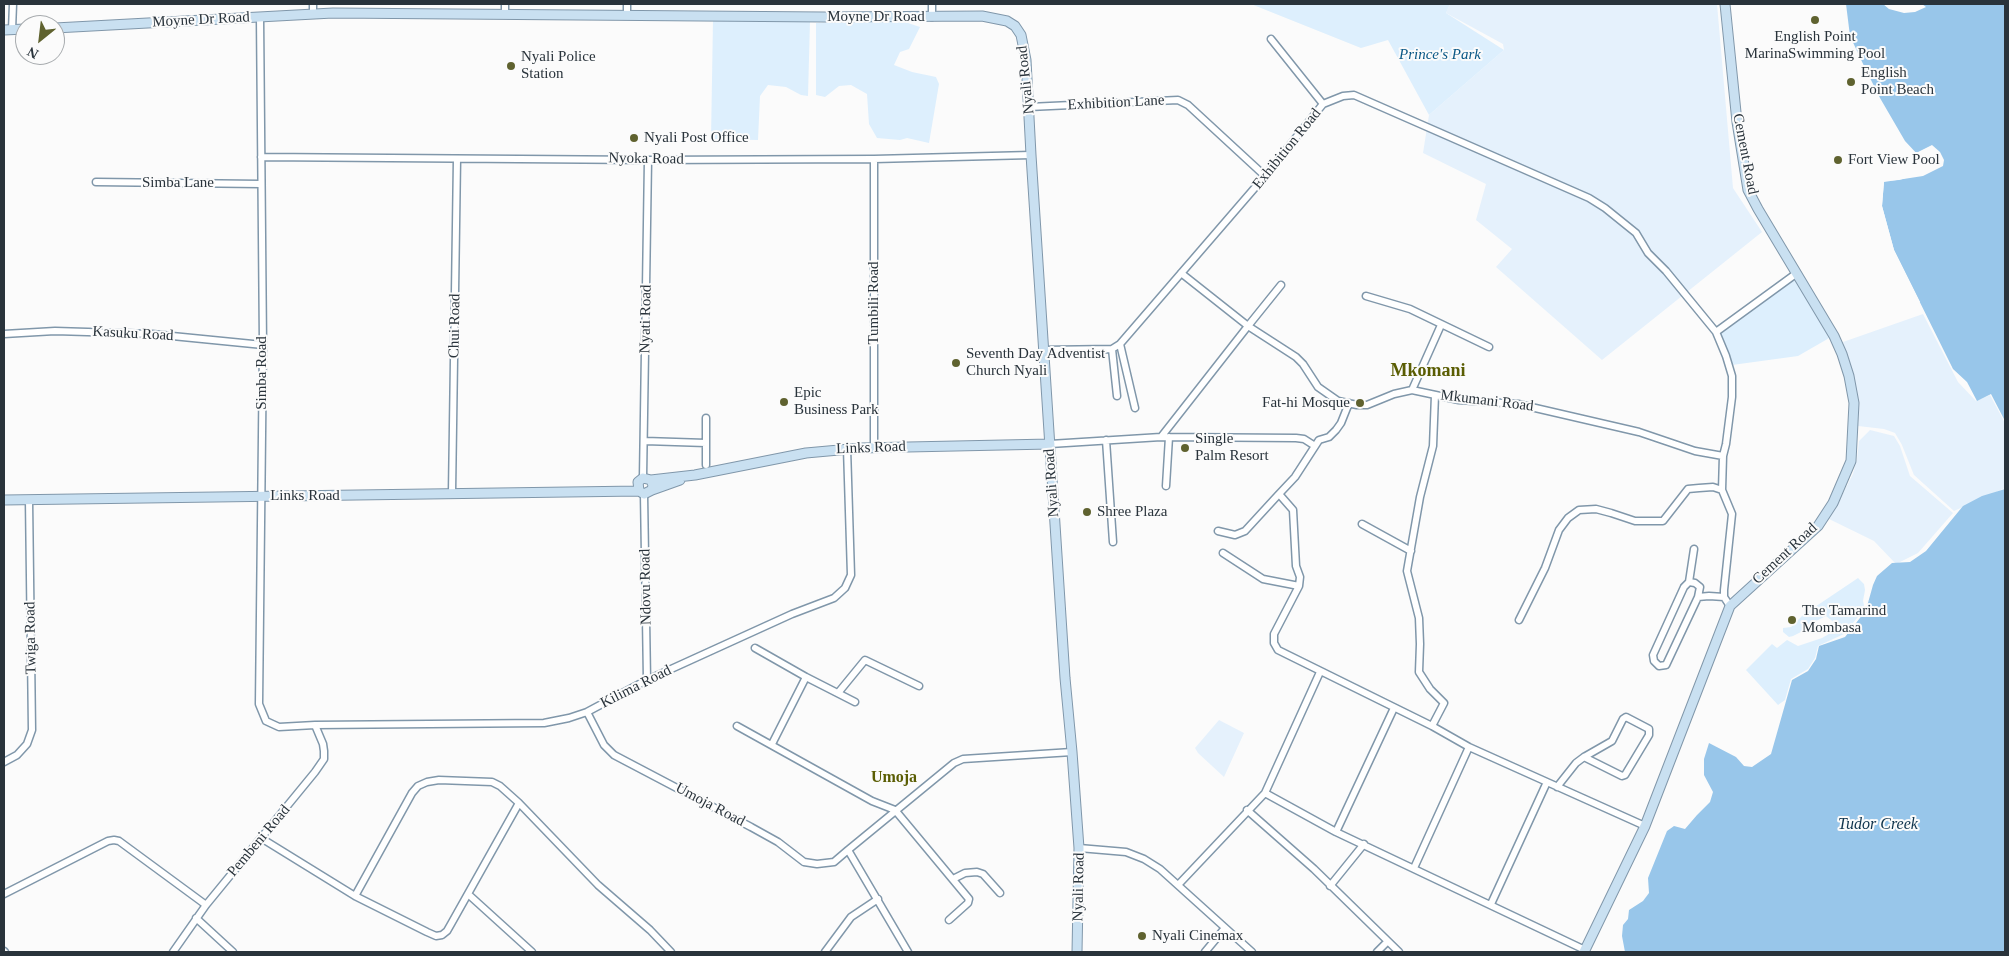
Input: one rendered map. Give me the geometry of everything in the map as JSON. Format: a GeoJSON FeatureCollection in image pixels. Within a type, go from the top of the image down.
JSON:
{"type":"FeatureCollection","features":[{"type":"Feature","properties":{"kind":"main road","name":"Cement Road"},"geometry":{"type":"LineString","coordinates":[[1585,951],[1645,826],[1730,606],[1818,526],[1834,502],[1852,461],[1854,403],[1849,376],[1834,336],[1748,190],[1736,122],[1725,4]]}},
{"type":"Feature","properties":{"kind":"main road","name":"Moyne Dr Road"},"geometry":{"type":"LineString","coordinates":[[65,27],[260,17],[313,8],[505,14],[982,16],[1007,21]]}},
{"type":"Feature","properties":{"kind":"main road","name":"Nyali Road"},"geometry":{"type":"LineString","coordinates":[[1007,21],[1015,26],[1024,46],[1026,60],[1064,678],[1079,848],[1077,952]]}},
{"type":"Feature","properties":{"kind":"main road","name":"Links Road"},"geometry":{"type":"LineString","coordinates":[[5,501],[604,491],[644,486],[806,452],[874,447],[1050,444]]}},
{"type":"Feature","properties":{"kind":"street"},"geometry":{"type":"LineString","coordinates":[[6,30],[13,4]]}},
{"type":"Feature","properties":{"kind":"street"},"geometry":{"type":"LineString","coordinates":[[505,4],[505,14]]}},
{"type":"Feature","properties":{"kind":"street"},"geometry":{"type":"LineString","coordinates":[[627,4],[627,15]]}},
{"type":"Feature","properties":{"kind":"street"},"geometry":{"type":"LineString","coordinates":[[932,4],[932,17]]}},
{"type":"Feature","properties":{"kind":"street","name":"Simba Road"},"geometry":{"type":"LineString","coordinates":[[260,17],[263,345],[259,704],[266,721],[271,725]]}},
{"type":"Feature","properties":{"kind":"street"},"geometry":{"type":"LineString","coordinates":[[1271,39],[1323,104]]}},
{"type":"Feature","properties":{"kind":"street","name":"Exhibition Road"},"geometry":{"type":"LineString","coordinates":[[1112,349],[1120,344],[1265,176],[1323,104],[1343,96],[1354,95],[1589,198],[1636,233],[1648,253],[1666,271],[1716,332],[1726,356],[1732,383],[1732,397],[1723,456],[1722,490]]}},
{"type":"Feature","properties":{"kind":"street","name":"Exhibition Lane"},"geometry":{"type":"LineString","coordinates":[[1029,107],[1178,100],[1188,105],[1265,176]]}},
{"type":"Feature","properties":{"kind":"street","name":"Nyoka Road"},"geometry":{"type":"LineString","coordinates":[[261,157],[648,160],[874,159],[1031,155]]}},
{"type":"Feature","properties":{"kind":"street","name":"Chui Road"},"geometry":{"type":"LineString","coordinates":[[452,493],[457,159]]}},
{"type":"Feature","properties":{"kind":"street","name":"Tumbili Road"},"geometry":{"type":"LineString","coordinates":[[874,159],[874,447]]}},
{"type":"Feature","properties":{"kind":"street","name":"Nyati Road"},"geometry":{"type":"LineString","coordinates":[[644,486],[648,160]]}},
{"type":"Feature","properties":{"kind":"street","name":"Simba Lane"},"geometry":{"type":"LineString","coordinates":[[96,182],[261,184]]}},
{"type":"Feature","properties":{"kind":"street","name":"Mkumani Road"},"geometry":{"type":"LineString","coordinates":[[1181,273],[1248,326],[1296,357],[1303,364],[1318,387],[1328,396],[1338,401],[1368,405],[1394,394],[1412,390],[1459,400],[1492,401],[1539,407],[1639,432],[1695,450],[1723,456]]}},
{"type":"Feature","properties":{"kind":"street"},"geometry":{"type":"LineString","coordinates":[[1716,332],[1797,273]]}},
{"type":"Feature","properties":{"kind":"street"},"geometry":{"type":"LineString","coordinates":[[1161,437],[1281,285]]}},
{"type":"Feature","properties":{"kind":"street"},"geometry":{"type":"LineString","coordinates":[[1366,296],[1410,309],[1489,347]]}},
{"type":"Feature","properties":{"kind":"street"},"geometry":{"type":"LineString","coordinates":[[1412,390],[1441,325]]}},
{"type":"Feature","properties":{"kind":"street","name":"Kasuku Road"},"geometry":{"type":"LineString","coordinates":[[4,334],[55,331],[152,334],[263,345]]}},
{"type":"Feature","properties":{"kind":"street"},"geometry":{"type":"LineString","coordinates":[[1120,344],[1135,408]]}},
{"type":"Feature","properties":{"kind":"street"},"geometry":{"type":"LineString","coordinates":[[1044,350],[1112,349],[1117,396]]}},
{"type":"Feature","properties":{"kind":"street"},"geometry":{"type":"LineString","coordinates":[[1432,726],[1444,703],[1430,689],[1418,672],[1420,644],[1418,618],[1407,571],[1420,497],[1433,446],[1435,395]]}},
{"type":"Feature","properties":{"kind":"street"},"geometry":{"type":"LineString","coordinates":[[1218,531],[1235,535],[1245,531],[1295,477],[1319,440],[1329,437],[1336,430],[1349,403]]}},
{"type":"Feature","properties":{"kind":"street"},"geometry":{"type":"LineString","coordinates":[[706,418],[706,465]]}},
{"type":"Feature","properties":{"kind":"street"},"geometry":{"type":"LineString","coordinates":[[1050,444],[1169,437],[1296,438],[1304,439],[1316,446]]}},
{"type":"Feature","properties":{"kind":"street"},"geometry":{"type":"LineString","coordinates":[[1166,486],[1169,437]]}},
{"type":"Feature","properties":{"kind":"street"},"geometry":{"type":"LineString","coordinates":[[1106,440],[1113,542]]}},
{"type":"Feature","properties":{"kind":"street"},"geometry":{"type":"LineString","coordinates":[[645,441],[706,443]]}},
{"type":"Feature","properties":{"kind":"street","name":"Kilima Road"},"geometry":{"type":"LineString","coordinates":[[271,725],[279,727],[544,723],[587,712],[647,680],[792,614],[834,598],[846,588],[851,575],[847,448]]}},
{"type":"Feature","properties":{"kind":"street","name":"Ndovu Road"},"geometry":{"type":"LineString","coordinates":[[644,486],[647,680]]}},
{"type":"Feature","properties":{"kind":"street"},"geometry":{"type":"LineString","coordinates":[[1520,620],[1545,568],[1560,530],[1568,518],[1579,510],[1596,510],[1612,513],[1635,521],[1663,521],[1688,489],[1713,487],[1722,490],[1732,514],[1724,597],[1730,606]]}},
{"type":"Feature","properties":{"kind":"street"},"geometry":{"type":"LineString","coordinates":[[1278,494],[1293,510],[1296,566],[1300,577],[1299,586],[1274,634],[1274,643],[1278,650],[1432,726],[1469,747],[1645,826]]}},
{"type":"Feature","properties":{"kind":"street","name":"Twiga Road"},"geometry":{"type":"LineString","coordinates":[[4,762],[17,755],[27,744],[32,730],[29,500]]}},
{"type":"Feature","properties":{"kind":"street"},"geometry":{"type":"LineString","coordinates":[[1362,524],[1411,551]]}},
{"type":"Feature","properties":{"kind":"street"},"geometry":{"type":"LineString","coordinates":[[1689,582],[1695,583],[1700,587],[1698,597],[1666,665],[1659,666],[1654,661],[1653,656],[1684,587],[1689,582],[1694,549]]}},
{"type":"Feature","properties":{"kind":"street"},"geometry":{"type":"LineString","coordinates":[[1223,553],[1263,579],[1299,586]]}},
{"type":"Feature","properties":{"kind":"street"},"geometry":{"type":"LineString","coordinates":[[1698,597],[1724,597]]}},
{"type":"Feature","properties":{"kind":"street"},"geometry":{"type":"LineString","coordinates":[[755,648],[855,702]]}},
{"type":"Feature","properties":{"kind":"street"},"geometry":{"type":"LineString","coordinates":[[838,694],[864,660],[919,686]]}},
{"type":"Feature","properties":{"kind":"street"},"geometry":{"type":"LineString","coordinates":[[1178,885],[1265,793],[1320,672]]}},
{"type":"Feature","properties":{"kind":"street"},"geometry":{"type":"LineString","coordinates":[[772,744],[806,677]]}},
{"type":"Feature","properties":{"kind":"street"},"geometry":{"type":"LineString","coordinates":[[1336,832],[1394,708]]}},
{"type":"Feature","properties":{"kind":"street","name":"Umoja Road"},"geometry":{"type":"LineString","coordinates":[[587,712],[604,745],[614,755],[751,826],[778,842],[804,862],[817,864],[834,862],[895,810],[954,763],[963,759],[1072,752]]}},
{"type":"Feature","properties":{"kind":"street"},"geometry":{"type":"LineString","coordinates":[[1557,787],[1576,763],[1584,757],[1612,741],[1621,721],[1626,717],[1649,729],[1649,735],[1625,775],[1622,776],[1584,757]]}},
{"type":"Feature","properties":{"kind":"street","name":"Pembeni Road"},"geometry":{"type":"LineString","coordinates":[[173,952],[206,905],[304,787],[324,759],[323,744],[315,725]]}},
{"type":"Feature","properties":{"kind":"street"},"geometry":{"type":"LineString","coordinates":[[737,726],[872,801],[895,810],[969,899],[968,903],[949,920]]}},
{"type":"Feature","properties":{"kind":"street"},"geometry":{"type":"LineString","coordinates":[[1414,868],[1469,747]]}},
{"type":"Feature","properties":{"kind":"street"},"geometry":{"type":"LineString","coordinates":[[355,896],[412,793],[418,786],[439,780],[492,782],[500,786],[519,803],[598,885],[650,930],[672,952]]}},
{"type":"Feature","properties":{"kind":"street"},"geometry":{"type":"LineString","coordinates":[[1491,904],[1547,782]]}},
{"type":"Feature","properties":{"kind":"street"},"geometry":{"type":"LineString","coordinates":[[1265,793],[1336,832],[1491,904],[1585,951]]}},
{"type":"Feature","properties":{"kind":"street"},"geometry":{"type":"LineString","coordinates":[[261,838],[355,896],[436,936],[442,935],[446,931],[519,803]]}},
{"type":"Feature","properties":{"kind":"street"},"geometry":{"type":"LineString","coordinates":[[1247,810],[1399,952]]}},
{"type":"Feature","properties":{"kind":"street"},"geometry":{"type":"LineString","coordinates":[[4,894],[108,841],[118,841],[206,905]]}},
{"type":"Feature","properties":{"kind":"street"},"geometry":{"type":"LineString","coordinates":[[1330,886],[1364,844]]}},
{"type":"Feature","properties":{"kind":"street"},"geometry":{"type":"LineString","coordinates":[[1079,848],[1102,848],[1132,854],[1160,869],[1252,952]]}},
{"type":"Feature","properties":{"kind":"street"},"geometry":{"type":"LineString","coordinates":[[848,850],[908,952]]}},
{"type":"Feature","properties":{"kind":"street"},"geometry":{"type":"LineString","coordinates":[[953,879],[965,872],[977,872],[983,874],[1000,893]]}},
{"type":"Feature","properties":{"kind":"street"},"geometry":{"type":"LineString","coordinates":[[468,894],[532,952]]}},
{"type":"Feature","properties":{"kind":"street"},"geometry":{"type":"LineString","coordinates":[[825,952],[851,918],[878,899]]}},
{"type":"Feature","properties":{"kind":"street"},"geometry":{"type":"LineString","coordinates":[[196,918],[233,952]]}},
{"type":"Feature","properties":{"kind":"street"},"geometry":{"type":"LineString","coordinates":[[1205,952],[1226,928]]}},
{"type":"Feature","properties":{"kind":"street"},"geometry":{"type":"LineString","coordinates":[[1377,952],[1387,942]]}},
{"type":"Feature","properties":{"kind":"shaded area"},"geometry":{"type":"Polygon","coordinates":[[[1450,4],[1717,4],[1733,188],[1762,232],[1602,360],[1496,267],[1512,249],[1476,220],[1486,184],[1423,153],[1429,115],[1504,50],[1503,44],[1446,13],[1450,4]]]}},
{"type":"Feature","properties":{"kind":"shaded area"},"geometry":{"type":"Polygon","coordinates":[[[1923,314],[1958,382],[1976,401],[1990,395],[2005,423],[2005,488],[1954,511],[1914,475],[1895,433],[1884,429],[1858,426],[1859,401],[1843,342],[1923,314]]]}},
{"type":"Feature","properties":{"kind":"shaded area"},"geometry":{"type":"Polygon","coordinates":[[[1870,430],[1894,436],[1900,446],[1910,476],[1953,513],[1918,553],[1896,564],[1874,541],[1827,518],[1839,501],[1853,474],[1859,441],[1870,430]]]}},
{"type":"Feature","properties":{"kind":"shaded area"},"geometry":{"type":"Polygon","coordinates":[[[1219,720],[1244,733],[1224,777],[1195,748],[1219,720]]]}},
{"type":"Feature","properties":{"kind":"green space","name":"Prince's Park"},"geometry":{"type":"Polygon","coordinates":[[[1251,4],[1450,4],[1446,13],[1504,50],[1429,115],[1388,40],[1361,48],[1251,4]]]}},
{"type":"Feature","properties":{"kind":"green space"},"geometry":{"type":"Polygon","coordinates":[[[881,19],[905,22],[920,27],[909,49],[900,52],[894,65],[912,72],[936,77],[939,84],[929,143],[907,138],[900,140],[877,138],[869,124],[867,94],[851,85],[839,86],[825,97],[816,95],[816,23],[881,19]]]}},
{"type":"Feature","properties":{"kind":"green space"},"geometry":{"type":"Polygon","coordinates":[[[713,20],[810,21],[808,96],[801,95],[786,87],[768,85],[760,96],[758,140],[711,139],[713,20]]]}},
{"type":"Feature","properties":{"kind":"green space"},"geometry":{"type":"Polygon","coordinates":[[[1798,275],[1831,337],[1798,356],[1732,365],[1716,332],[1798,275]]]}},
{"type":"Feature","properties":{"kind":"green space"},"geometry":{"type":"Polygon","coordinates":[[[1858,578],[1864,584],[1865,590],[1862,612],[1844,634],[1818,646],[1815,658],[1808,669],[1791,679],[1785,700],[1778,705],[1746,670],[1772,644],[1777,648],[1787,640],[1798,646],[1822,638],[1834,631],[1836,624],[1826,616],[1793,636],[1789,637],[1783,632],[1783,628],[1791,627],[1803,615],[1858,578]]]}},
{"type":"Feature","properties":{"kind":"water"},"geometry":{"type":"Polygon","coordinates":[[[1846,4],[1883,4],[1889,9],[1904,13],[1915,12],[1926,7],[1922,4],[2005,4],[2005,421],[1991,394],[1977,401],[1967,382],[1953,369],[1894,250],[1882,206],[1884,181],[1899,180],[1916,175],[1919,156],[1905,141],[1864,66],[1850,36],[1846,4]]]}},
{"type":"Feature","properties":{"kind":"water","name":"Tudor Creek"},"geometry":{"type":"Polygon","coordinates":[[[2005,489],[2005,952],[1625,952],[1622,936],[1623,925],[1628,919],[1629,910],[1643,901],[1649,893],[1648,878],[1667,831],[1674,826],[1685,829],[1710,802],[1713,792],[1704,775],[1704,759],[1709,743],[1736,757],[1744,766],[1752,767],[1771,754],[1792,680],[1808,671],[1816,659],[1819,646],[1845,637],[1866,610],[1877,576],[1892,563],[1910,562],[1926,551],[1963,506],[1982,496],[2005,489]]]}},
{"type":"Feature","properties":{"kind":"pier"},"geometry":{"type":"Polygon","coordinates":[[[1932,145],[1940,152],[1944,160],[1943,166],[1923,176],[1884,182],[1882,206],[1894,250],[1920,302],[1918,303],[1891,251],[1880,206],[1882,181],[1914,173],[1914,166],[1917,162],[1915,156],[1918,152],[1932,145]]]}},
{"type":"Feature","properties":{"kind":"place","name":"English Point MarinaSwimming Pool"},"geometry":{"type":"Point","coordinates":[1815,20]}},
{"type":"Feature","properties":{"kind":"place","name":"Nyali Police Station"},"geometry":{"type":"Point","coordinates":[511,66]}},
{"type":"Feature","properties":{"kind":"place","name":"English Point Beach"},"geometry":{"type":"Point","coordinates":[1851,82]}},
{"type":"Feature","properties":{"kind":"place","name":"Nyali Post Office"},"geometry":{"type":"Point","coordinates":[634,138]}},
{"type":"Feature","properties":{"kind":"place","name":"Fort View Pool"},"geometry":{"type":"Point","coordinates":[1838,160]}},
{"type":"Feature","properties":{"kind":"place","name":"Seventh Day Adventist Church Nyali"},"geometry":{"type":"Point","coordinates":[956,363]}},
{"type":"Feature","properties":{"kind":"place","name":"Epic Business Park"},"geometry":{"type":"Point","coordinates":[784,402]}},
{"type":"Feature","properties":{"kind":"place","name":"Fat-hi Mosque"},"geometry":{"type":"Point","coordinates":[1360,403]}},
{"type":"Feature","properties":{"kind":"place","name":"Single Palm Resort"},"geometry":{"type":"Point","coordinates":[1185,448]}},
{"type":"Feature","properties":{"kind":"place","name":"Shree Plaza"},"geometry":{"type":"Point","coordinates":[1087,512]}},
{"type":"Feature","properties":{"kind":"place","name":"The Tamarind Mombasa"},"geometry":{"type":"Point","coordinates":[1792,620]}},
{"type":"Feature","properties":{"kind":"place","name":"Nyali Cinemax"},"geometry":{"type":"Point","coordinates":[1142,936]}},
{"type":"Feature","properties":{"kind":"district","name":"Mkomani"},"geometry":{"type":"Point","coordinates":[1428,371]}},
{"type":"Feature","properties":{"kind":"district","name":"Umoja"},"geometry":{"type":"Point","coordinates":[894,778]}}]}
